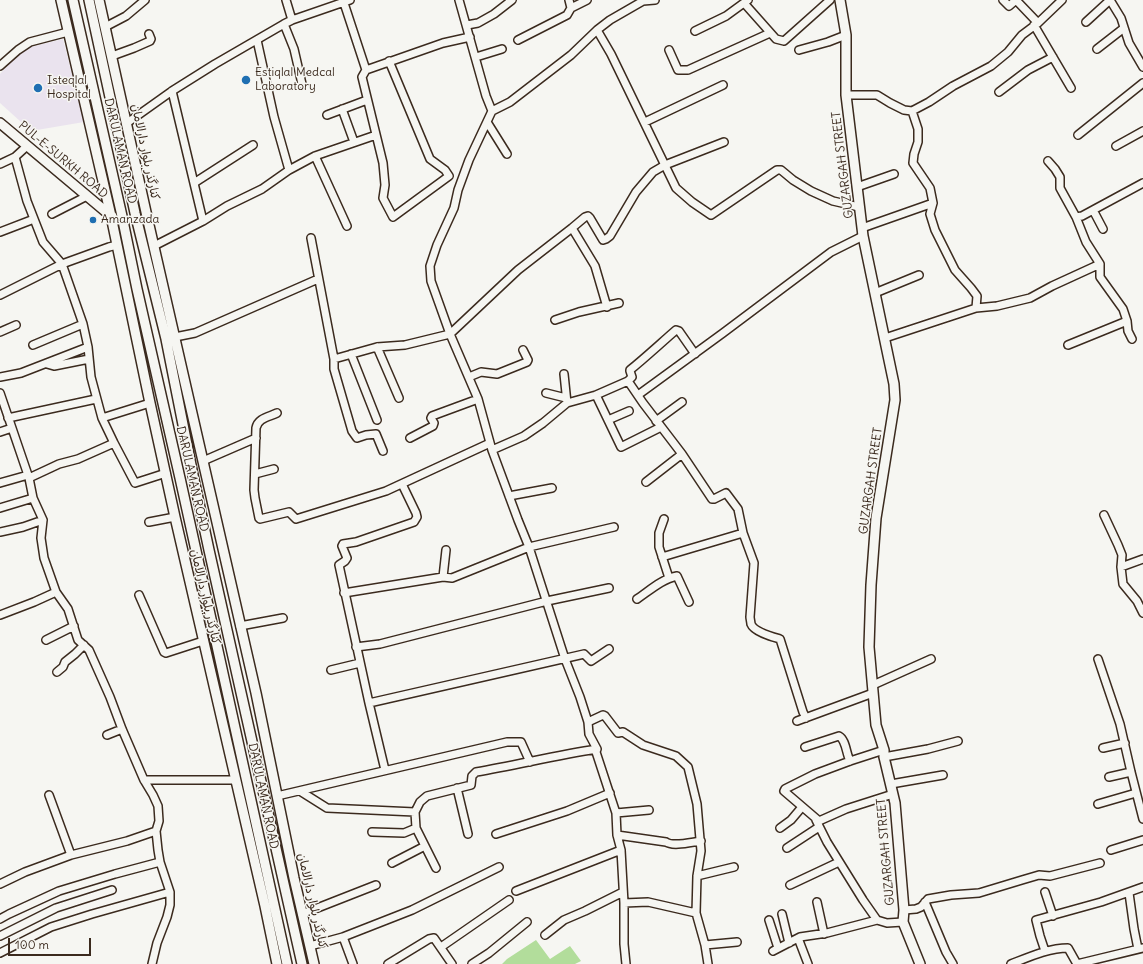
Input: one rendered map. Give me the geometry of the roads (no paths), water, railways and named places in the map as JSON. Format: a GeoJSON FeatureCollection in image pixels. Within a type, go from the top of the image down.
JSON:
{"type":"FeatureCollection","features":[{"type":"Feature","properties":{"kind":"street","name":"کنارگذر بلوار دارالامان"},"geometry":{"type":"LineString","coordinates":[[61,0],[111,216],[175,517],[277,964]]}},
{"type":"Feature","properties":{"kind":"street","name":"DARULAMAN ROAD"},"geometry":{"type":"LineString","coordinates":[[73,0],[287,964]]}},
{"type":"Feature","properties":{"kind":"street","name":"DARULAMAN ROAD"},"geometry":{"type":"LineString","coordinates":[[89,0],[136,213],[171,338],[193,475],[302,964]]}},
{"type":"Feature","properties":{"kind":"street","name":"کنارگذر بلوار دارالامان"},"geometry":{"type":"LineString","coordinates":[[99,0],[154,246],[171,338],[203,461],[256,693],[302,914],[314,964]]}},
{"type":"Feature","properties":{"kind":"street"},"geometry":{"type":"LineString","coordinates":[[105,27],[126,16],[145,0]]}},
{"type":"Feature","properties":{"kind":"street"},"geometry":{"type":"LineString","coordinates":[[286,0],[292,20]]}},
{"type":"Feature","properties":{"kind":"street"},"geometry":{"type":"LineString","coordinates":[[459,0],[486,96],[492,111]]}},
{"type":"Feature","properties":{"kind":"street"},"geometry":{"type":"LineString","coordinates":[[466,25],[478,23],[494,14],[512,0]]}},
{"type":"Feature","properties":{"kind":"street"},"geometry":{"type":"LineString","coordinates":[[569,0],[571,8]]}},
{"type":"Feature","properties":{"kind":"street"},"geometry":{"type":"LineString","coordinates":[[518,40],[567,15],[571,8],[587,0]]}},
{"type":"Feature","properties":{"kind":"street"},"geometry":{"type":"LineString","coordinates":[[626,964],[624,944],[624,892],[621,850],[617,835],[616,814],[596,752],[597,749],[589,734],[588,722],[565,659],[547,601],[491,447],[478,399],[450,334],[431,281],[430,266],[437,245],[454,208],[458,190],[469,160],[492,111],[510,102],[572,55],[597,30],[610,20],[643,1],[655,0]]}},
{"type":"Feature","properties":{"kind":"street"},"geometry":{"type":"LineString","coordinates":[[695,32],[726,16],[746,2],[770,33],[776,39],[784,41],[830,0]]}},
{"type":"Feature","properties":{"kind":"street","name":"GUZARGAH STREET"},"geometry":{"type":"LineString","coordinates":[[840,0],[846,34],[846,94],[859,206],[894,384],[895,400],[876,526],[871,585],[869,647],[876,725],[895,803],[904,910],[903,922],[920,964]]}},
{"type":"Feature","properties":{"kind":"street"},"geometry":{"type":"LineString","coordinates":[[1003,0],[1009,6],[1016,0],[1036,24],[1071,88]]}},
{"type":"Feature","properties":{"kind":"street"},"geometry":{"type":"LineString","coordinates":[[846,94],[877,95],[904,110],[912,111],[990,66],[1008,52],[1022,35],[1062,0]]}},
{"type":"Feature","properties":{"kind":"street"},"geometry":{"type":"LineString","coordinates":[[1086,22],[1110,0],[1121,18],[1129,43],[1143,67]]}},
{"type":"Feature","properties":{"kind":"street"},"geometry":{"type":"LineString","coordinates":[[127,123],[172,91],[284,24],[345,1],[366,70]]}},
{"type":"Feature","properties":{"kind":"street"},"geometry":{"type":"LineString","coordinates":[[284,24],[294,49],[302,84]]}},
{"type":"Feature","properties":{"kind":"street"},"geometry":{"type":"LineString","coordinates":[[1098,49],[1124,28]]}},
{"type":"Feature","properties":{"kind":"street"},"geometry":{"type":"LineString","coordinates":[[597,30],[611,54],[676,188],[692,202],[711,215],[777,170],[781,170],[793,180],[811,191],[833,201],[859,206]]}},
{"type":"Feature","properties":{"kind":"street"},"geometry":{"type":"LineString","coordinates":[[0,66],[18,50],[30,42],[68,32]]}},
{"type":"Feature","properties":{"kind":"street"},"geometry":{"type":"LineString","coordinates":[[669,50],[678,70],[688,70],[770,33]]}},
{"type":"Feature","properties":{"kind":"street"},"geometry":{"type":"LineString","coordinates":[[112,56],[150,41],[151,39],[149,34]]}},
{"type":"Feature","properties":{"kind":"street"},"geometry":{"type":"LineString","coordinates":[[799,50],[828,42],[846,34]]}},
{"type":"Feature","properties":{"kind":"street"},"geometry":{"type":"LineString","coordinates":[[389,61],[430,159],[445,170],[449,176],[393,217],[383,198],[385,185],[383,163],[362,77],[366,70],[389,61],[443,43],[470,37]]}},
{"type":"Feature","properties":{"kind":"street"},"geometry":{"type":"LineString","coordinates":[[257,40],[274,117],[289,170]]}},
{"type":"Feature","properties":{"kind":"street"},"geometry":{"type":"LineString","coordinates":[[476,57],[502,49]]}},
{"type":"Feature","properties":{"kind":"street"},"geometry":{"type":"LineString","coordinates":[[998,92],[1028,70],[1053,57]]}},
{"type":"Feature","properties":{"kind":"street"},"geometry":{"type":"LineString","coordinates":[[1078,135],[1143,83]]}},
{"type":"Feature","properties":{"kind":"street"},"geometry":{"type":"LineString","coordinates":[[645,122],[724,85]]}},
{"type":"Feature","properties":{"kind":"street"},"geometry":{"type":"LineString","coordinates":[[172,91],[203,221]]}},
{"type":"Feature","properties":{"kind":"street"},"geometry":{"type":"LineString","coordinates":[[327,115],[367,100]]}},
{"type":"Feature","properties":{"kind":"street"},"geometry":{"type":"LineString","coordinates":[[342,109],[354,142]]}},
{"type":"Feature","properties":{"kind":"street"},"geometry":{"type":"LineString","coordinates":[[912,111],[918,129],[918,142],[913,163],[930,188],[933,203],[930,214],[934,230],[955,270],[972,288],[977,296],[976,308]]}},
{"type":"Feature","properties":{"kind":"street"},"geometry":{"type":"LineString","coordinates":[[486,122],[507,154]]}},
{"type":"Feature","properties":{"kind":"street","name":"PUL-E-SURKH ROAD"},"geometry":{"type":"LineString","coordinates":[[0,123],[111,216]]}},
{"type":"Feature","properties":{"kind":"street"},"geometry":{"type":"LineString","coordinates":[[1116,146],[1143,131]]}},
{"type":"Feature","properties":{"kind":"street"},"geometry":{"type":"LineString","coordinates":[[154,246],[203,221],[227,206],[262,189],[289,170],[315,156],[376,135]]}},
{"type":"Feature","properties":{"kind":"street"},"geometry":{"type":"LineString","coordinates":[[334,359],[377,347],[405,345],[450,334],[518,270],[585,217],[588,216],[590,218],[603,240],[606,239],[610,236],[636,192],[652,172],[665,165],[724,142]]}},
{"type":"Feature","properties":{"kind":"street"},"geometry":{"type":"LineString","coordinates":[[194,183],[253,145]]}},
{"type":"Feature","properties":{"kind":"street"},"geometry":{"type":"LineString","coordinates":[[0,164],[15,157],[27,146]]}},
{"type":"Feature","properties":{"kind":"street"},"geometry":{"type":"LineString","coordinates":[[315,156],[347,226]]}},
{"type":"Feature","properties":{"kind":"street"},"geometry":{"type":"LineString","coordinates":[[15,157],[27,201],[43,242],[62,264],[84,324],[91,377],[102,418],[135,483],[166,473]]}},
{"type":"Feature","properties":{"kind":"street"},"geometry":{"type":"LineString","coordinates":[[1048,162],[1060,177],[1060,188],[1076,217],[1086,242],[1100,264],[1100,277],[1123,309],[1127,321],[1128,331],[1132,339]]}},
{"type":"Feature","properties":{"kind":"street"},"geometry":{"type":"LineString","coordinates":[[857,187],[894,174]]}},
{"type":"Feature","properties":{"kind":"street"},"geometry":{"type":"LineString","coordinates":[[1076,217],[1082,216],[1143,183]]}},
{"type":"Feature","properties":{"kind":"street"},"geometry":{"type":"LineString","coordinates":[[52,214],[87,196]]}},
{"type":"Feature","properties":{"kind":"street"},"geometry":{"type":"LineString","coordinates":[[638,395],[830,252],[863,232],[933,203]]}},
{"type":"Feature","properties":{"kind":"street"},"geometry":{"type":"LineString","coordinates":[[1093,210],[1103,230]]}},
{"type":"Feature","properties":{"kind":"street"},"geometry":{"type":"LineString","coordinates":[[111,216],[122,216],[146,212]]}},
{"type":"Feature","properties":{"kind":"street"},"geometry":{"type":"LineString","coordinates":[[0,232],[34,219]]}},
{"type":"Feature","properties":{"kind":"street"},"geometry":{"type":"LineString","coordinates":[[572,228],[595,266],[606,307]]}},
{"type":"Feature","properties":{"kind":"street"},"geometry":{"type":"LineString","coordinates":[[310,238],[334,359],[334,369],[352,431],[357,438],[376,434],[383,451]]}},
{"type":"Feature","properties":{"kind":"street"},"geometry":{"type":"LineString","coordinates":[[0,295],[62,264],[117,245]]}},
{"type":"Feature","properties":{"kind":"street"},"geometry":{"type":"LineString","coordinates":[[884,338],[976,308],[997,306],[1030,298],[1100,264]]}},
{"type":"Feature","properties":{"kind":"street"},"geometry":{"type":"LineString","coordinates":[[875,293],[919,275]]}},
{"type":"Feature","properties":{"kind":"street"},"geometry":{"type":"LineString","coordinates":[[171,338],[195,333],[318,279]]}},
{"type":"Feature","properties":{"kind":"street"},"geometry":{"type":"LineString","coordinates":[[555,320],[580,312],[619,303]]}},
{"type":"Feature","properties":{"kind":"street"},"geometry":{"type":"LineString","coordinates":[[1068,345],[1127,321]]}},
{"type":"Feature","properties":{"kind":"street"},"geometry":{"type":"LineString","coordinates":[[33,345],[84,324]]}},
{"type":"Feature","properties":{"kind":"street"},"geometry":{"type":"LineString","coordinates":[[0,332],[16,325]]}},
{"type":"Feature","properties":{"kind":"street"},"geometry":{"type":"LineString","coordinates":[[546,392],[566,400],[596,396],[628,381],[632,378],[630,370],[676,330],[679,330],[695,354]]}},
{"type":"Feature","properties":{"kind":"street"},"geometry":{"type":"LineString","coordinates":[[0,377],[21,373],[88,347]]}},
{"type":"Feature","properties":{"kind":"street"},"geometry":{"type":"LineString","coordinates":[[377,347],[399,398]]}},
{"type":"Feature","properties":{"kind":"street"},"geometry":{"type":"LineString","coordinates":[[469,377],[481,372],[497,374],[527,362],[528,360],[523,350]]}},
{"type":"Feature","properties":{"kind":"street"},"geometry":{"type":"LineString","coordinates":[[351,354],[377,420]]}},
{"type":"Feature","properties":{"kind":"street"},"geometry":{"type":"LineString","coordinates":[[47,364],[54,366],[89,359]]}},
{"type":"Feature","properties":{"kind":"street"},"geometry":{"type":"LineString","coordinates":[[277,413],[260,420],[257,424],[255,498],[258,515],[260,519],[289,512],[296,519],[386,491],[491,447],[524,436],[543,423],[566,400],[564,374]]}},
{"type":"Feature","properties":{"kind":"street"},"geometry":{"type":"LineString","coordinates":[[628,381],[656,421],[682,454],[712,499],[726,492],[738,509],[743,533],[754,563],[750,617],[751,624],[760,631],[780,639],[806,718]]}},
{"type":"Feature","properties":{"kind":"street"},"geometry":{"type":"LineString","coordinates":[[596,396],[621,448],[661,427]]}},
{"type":"Feature","properties":{"kind":"street"},"geometry":{"type":"LineString","coordinates":[[1,397],[29,476],[33,498],[42,520],[41,538],[44,558],[56,592],[68,609],[78,640],[89,650],[144,780],[158,806],[159,821],[156,831],[160,862],[170,892],[170,905],[152,964]]}},
{"type":"Feature","properties":{"kind":"street"},"geometry":{"type":"LineString","coordinates":[[8,418],[96,398]]}},
{"type":"Feature","properties":{"kind":"street"},"geometry":{"type":"LineString","coordinates":[[410,438],[433,426],[434,423],[431,418],[432,416],[478,399]]}},
{"type":"Feature","properties":{"kind":"street"},"geometry":{"type":"LineString","coordinates":[[656,421],[682,402]]}},
{"type":"Feature","properties":{"kind":"street"},"geometry":{"type":"LineString","coordinates":[[102,418],[150,403]]}},
{"type":"Feature","properties":{"kind":"street"},"geometry":{"type":"LineString","coordinates":[[608,420],[629,411]]}},
{"type":"Feature","properties":{"kind":"street"},"geometry":{"type":"LineString","coordinates":[[0,432],[12,428]]}},
{"type":"Feature","properties":{"kind":"street"},"geometry":{"type":"LineString","coordinates":[[203,461],[256,438]]}},
{"type":"Feature","properties":{"kind":"street"},"geometry":{"type":"LineString","coordinates":[[0,483],[29,476],[59,464],[78,459],[114,443]]}},
{"type":"Feature","properties":{"kind":"street"},"geometry":{"type":"LineString","coordinates":[[646,482],[682,454]]}},
{"type":"Feature","properties":{"kind":"street"},"geometry":{"type":"LineString","coordinates":[[255,474],[274,469]]}},
{"type":"Feature","properties":{"kind":"street"},"geometry":{"type":"LineString","coordinates":[[385,770],[339,566],[347,558],[342,546],[343,544],[356,542],[414,522],[417,518],[402,484]]}},
{"type":"Feature","properties":{"kind":"street"},"geometry":{"type":"LineString","coordinates":[[509,496],[552,488]]}},
{"type":"Feature","properties":{"kind":"street"},"geometry":{"type":"LineString","coordinates":[[0,508],[33,498]]}},
{"type":"Feature","properties":{"kind":"street"},"geometry":{"type":"LineString","coordinates":[[1104,515],[1122,555],[1121,567],[1123,584],[1137,600],[1143,613]]}},
{"type":"Feature","properties":{"kind":"street"},"geometry":{"type":"LineString","coordinates":[[149,522],[175,517]]}},
{"type":"Feature","properties":{"kind":"street"},"geometry":{"type":"LineString","coordinates":[[664,519],[659,533],[659,547],[669,578]]}},
{"type":"Feature","properties":{"kind":"street"},"geometry":{"type":"LineString","coordinates":[[0,532],[23,527],[42,520]]}},
{"type":"Feature","properties":{"kind":"street"},"geometry":{"type":"LineString","coordinates":[[344,593],[443,577],[452,578],[528,547],[614,527]]}},
{"type":"Feature","properties":{"kind":"street"},"geometry":{"type":"LineString","coordinates":[[662,557],[743,533]]}},
{"type":"Feature","properties":{"kind":"street"},"geometry":{"type":"LineString","coordinates":[[443,577],[446,550]]}},
{"type":"Feature","properties":{"kind":"street"},"geometry":{"type":"LineString","coordinates":[[1121,567],[1143,559]]}},
{"type":"Feature","properties":{"kind":"street"},"geometry":{"type":"LineString","coordinates":[[637,599],[669,578],[677,576],[689,602]]}},
{"type":"Feature","properties":{"kind":"street"},"geometry":{"type":"LineString","coordinates":[[356,646],[380,644],[547,601],[609,588]]}},
{"type":"Feature","properties":{"kind":"street"},"geometry":{"type":"LineString","coordinates":[[0,615],[56,592]]}},
{"type":"Feature","properties":{"kind":"street"},"geometry":{"type":"LineString","coordinates":[[139,595],[164,652],[166,653],[204,641]]}},
{"type":"Feature","properties":{"kind":"street"},"geometry":{"type":"LineString","coordinates":[[240,626],[283,618]]}},
{"type":"Feature","properties":{"kind":"street"},"geometry":{"type":"LineString","coordinates":[[46,640],[74,626]]}},
{"type":"Feature","properties":{"kind":"street"},"geometry":{"type":"LineString","coordinates":[[57,672],[63,667],[65,662],[84,646]]}},
{"type":"Feature","properties":{"kind":"street"},"geometry":{"type":"LineString","coordinates":[[369,703],[585,654],[591,661],[609,649]]}},
{"type":"Feature","properties":{"kind":"street"},"geometry":{"type":"LineString","coordinates":[[797,721],[873,689],[931,659]]}},
{"type":"Feature","properties":{"kind":"street"},"geometry":{"type":"LineString","coordinates":[[1098,660],[1120,724],[1143,819]]}},
{"type":"Feature","properties":{"kind":"street"},"geometry":{"type":"LineString","coordinates":[[331,670],[360,662]]}},
{"type":"Feature","properties":{"kind":"street"},"geometry":{"type":"LineString","coordinates":[[588,722],[603,715],[618,733],[623,732],[643,745],[676,756],[688,767],[697,804],[701,851],[697,876],[696,913],[705,945],[708,964]]}},
{"type":"Feature","properties":{"kind":"street"},"geometry":{"type":"LineString","coordinates":[[106,735],[122,729]]}},
{"type":"Feature","properties":{"kind":"street"},"geometry":{"type":"LineString","coordinates":[[805,747],[839,736],[844,742],[850,761]]}},
{"type":"Feature","properties":{"kind":"street"},"geometry":{"type":"LineString","coordinates":[[877,920],[862,900],[818,823],[784,790],[815,774],[850,761],[884,754],[928,749],[958,741]]}},
{"type":"Feature","properties":{"kind":"street"},"geometry":{"type":"LineString","coordinates":[[277,796],[507,742],[521,742],[530,762]]}},
{"type":"Feature","properties":{"kind":"street"},"geometry":{"type":"LineString","coordinates":[[1103,748],[1125,743]]}},
{"type":"Feature","properties":{"kind":"street"},"geometry":{"type":"LineString","coordinates":[[436,868],[416,828],[415,812],[420,802],[427,796],[471,784],[472,776],[476,772],[597,749]]}},
{"type":"Feature","properties":{"kind":"street"},"geometry":{"type":"LineString","coordinates":[[1109,777],[1131,772]]}},
{"type":"Feature","properties":{"kind":"street"},"geometry":{"type":"LineString","coordinates":[[891,784],[943,775]]}},
{"type":"Feature","properties":{"kind":"street"},"geometry":{"type":"LineString","coordinates":[[144,780],[236,780]]}},
{"type":"Feature","properties":{"kind":"street"},"geometry":{"type":"LineString","coordinates":[[457,788],[468,834]]}},
{"type":"Feature","properties":{"kind":"street"},"geometry":{"type":"LineString","coordinates":[[300,790],[328,808],[415,812]]}},
{"type":"Feature","properties":{"kind":"street"},"geometry":{"type":"LineString","coordinates":[[496,834],[567,811],[610,793]]}},
{"type":"Feature","properties":{"kind":"street"},"geometry":{"type":"LineString","coordinates":[[1098,804],[1136,793]]}},
{"type":"Feature","properties":{"kind":"street"},"geometry":{"type":"LineString","coordinates":[[787,848],[819,821],[846,809],[893,794]]}},
{"type":"Feature","properties":{"kind":"street"},"geometry":{"type":"LineString","coordinates":[[49,795],[71,854]]}},
{"type":"Feature","properties":{"kind":"street"},"geometry":{"type":"LineString","coordinates":[[780,828],[791,820],[802,807]]}},
{"type":"Feature","properties":{"kind":"street"},"geometry":{"type":"LineString","coordinates":[[616,814],[649,810]]}},
{"type":"Feature","properties":{"kind":"street"},"geometry":{"type":"LineString","coordinates":[[372,832],[404,833],[416,828]]}},
{"type":"Feature","properties":{"kind":"street"},"geometry":{"type":"LineString","coordinates":[[0,884],[25,872],[71,854],[127,841],[156,831]]}},
{"type":"Feature","properties":{"kind":"street"},"geometry":{"type":"LineString","coordinates":[[617,835],[666,842],[669,844],[700,841]]}},
{"type":"Feature","properties":{"kind":"street"},"geometry":{"type":"LineString","coordinates":[[1111,850],[1143,840]]}},
{"type":"Feature","properties":{"kind":"street"},"geometry":{"type":"LineString","coordinates":[[392,863],[425,846]]}},
{"type":"Feature","properties":{"kind":"street"},"geometry":{"type":"LineString","coordinates":[[516,892],[621,850]]}},
{"type":"Feature","properties":{"kind":"street"},"geometry":{"type":"LineString","coordinates":[[0,919],[59,891],[160,862]]}},
{"type":"Feature","properties":{"kind":"street"},"geometry":{"type":"LineString","coordinates":[[790,884],[839,862]]}},
{"type":"Feature","properties":{"kind":"street"},"geometry":{"type":"LineString","coordinates":[[904,910],[921,907],[928,899],[951,895],[979,893],[1022,880],[1039,876],[1050,876],[1100,862]]}},
{"type":"Feature","properties":{"kind":"street"},"geometry":{"type":"LineString","coordinates":[[273,945],[296,939],[309,941],[343,937],[412,910],[499,867]]}},
{"type":"Feature","properties":{"kind":"street"},"geometry":{"type":"LineString","coordinates":[[697,876],[734,867]]}},
{"type":"Feature","properties":{"kind":"street"},"geometry":{"type":"LineString","coordinates":[[302,914],[376,885]]}},
{"type":"Feature","properties":{"kind":"street"},"geometry":{"type":"LineString","coordinates":[[1045,951],[1036,920],[1129,893],[1143,887]]}},
{"type":"Feature","properties":{"kind":"street"},"geometry":{"type":"LineString","coordinates":[[0,936],[56,908],[112,890]]}},
{"type":"Feature","properties":{"kind":"street"},"geometry":{"type":"LineString","coordinates":[[0,953],[51,927],[170,892]]}},
{"type":"Feature","properties":{"kind":"street"},"geometry":{"type":"LineString","coordinates":[[545,935],[564,920],[624,892]]}},
{"type":"Feature","properties":{"kind":"street"},"geometry":{"type":"LineString","coordinates":[[1045,892],[1052,916]]}},
{"type":"Feature","properties":{"kind":"street"},"geometry":{"type":"LineString","coordinates":[[1011,964],[1045,951],[1068,948],[1076,964],[1140,948],[1134,929],[1129,893]]}},
{"type":"Feature","properties":{"kind":"street"},"geometry":{"type":"LineString","coordinates":[[441,947],[509,900]]}},
{"type":"Feature","properties":{"kind":"street"},"geometry":{"type":"LineString","coordinates":[[624,903],[648,902],[696,913]]}},
{"type":"Feature","properties":{"kind":"street"},"geometry":{"type":"LineString","coordinates":[[817,902],[824,934]]}},
{"type":"Feature","properties":{"kind":"street"},"geometry":{"type":"LineString","coordinates":[[925,902],[946,952],[953,964]]}},
{"type":"Feature","properties":{"kind":"street"},"geometry":{"type":"LineString","coordinates":[[782,914],[789,943]]}},
{"type":"Feature","properties":{"kind":"street"},"geometry":{"type":"LineString","coordinates":[[769,920],[775,949],[798,938],[824,934],[877,920],[886,923],[903,922]]}},
{"type":"Feature","properties":{"kind":"street"},"geometry":{"type":"LineString","coordinates":[[472,964],[489,953],[527,922]]}},
{"type":"Feature","properties":{"kind":"street"},"geometry":{"type":"LineString","coordinates":[[343,937],[353,964]]}},
{"type":"Feature","properties":{"kind":"street"},"geometry":{"type":"LineString","coordinates":[[388,964],[429,939],[434,938],[452,964]]}},
{"type":"Feature","properties":{"kind":"street"},"geometry":{"type":"LineString","coordinates":[[798,938],[806,963]]}},
{"type":"Feature","properties":{"kind":"street"},"geometry":{"type":"LineString","coordinates":[[705,945],[737,942]]}},
{"type":"Feature","properties":{"kind":"place","name":"Estiqlal Medcal Laboratory"},"geometry":{"type":"Point","coordinates":[246,80]}},
{"type":"Feature","properties":{"kind":"place","name":"Isteqlal Hospital"},"geometry":{"type":"Point","coordinates":[38,88]}},
{"type":"Feature","properties":{"kind":"place","name":"Amanzada"},"geometry":{"type":"Point","coordinates":[93,220]}}]}
